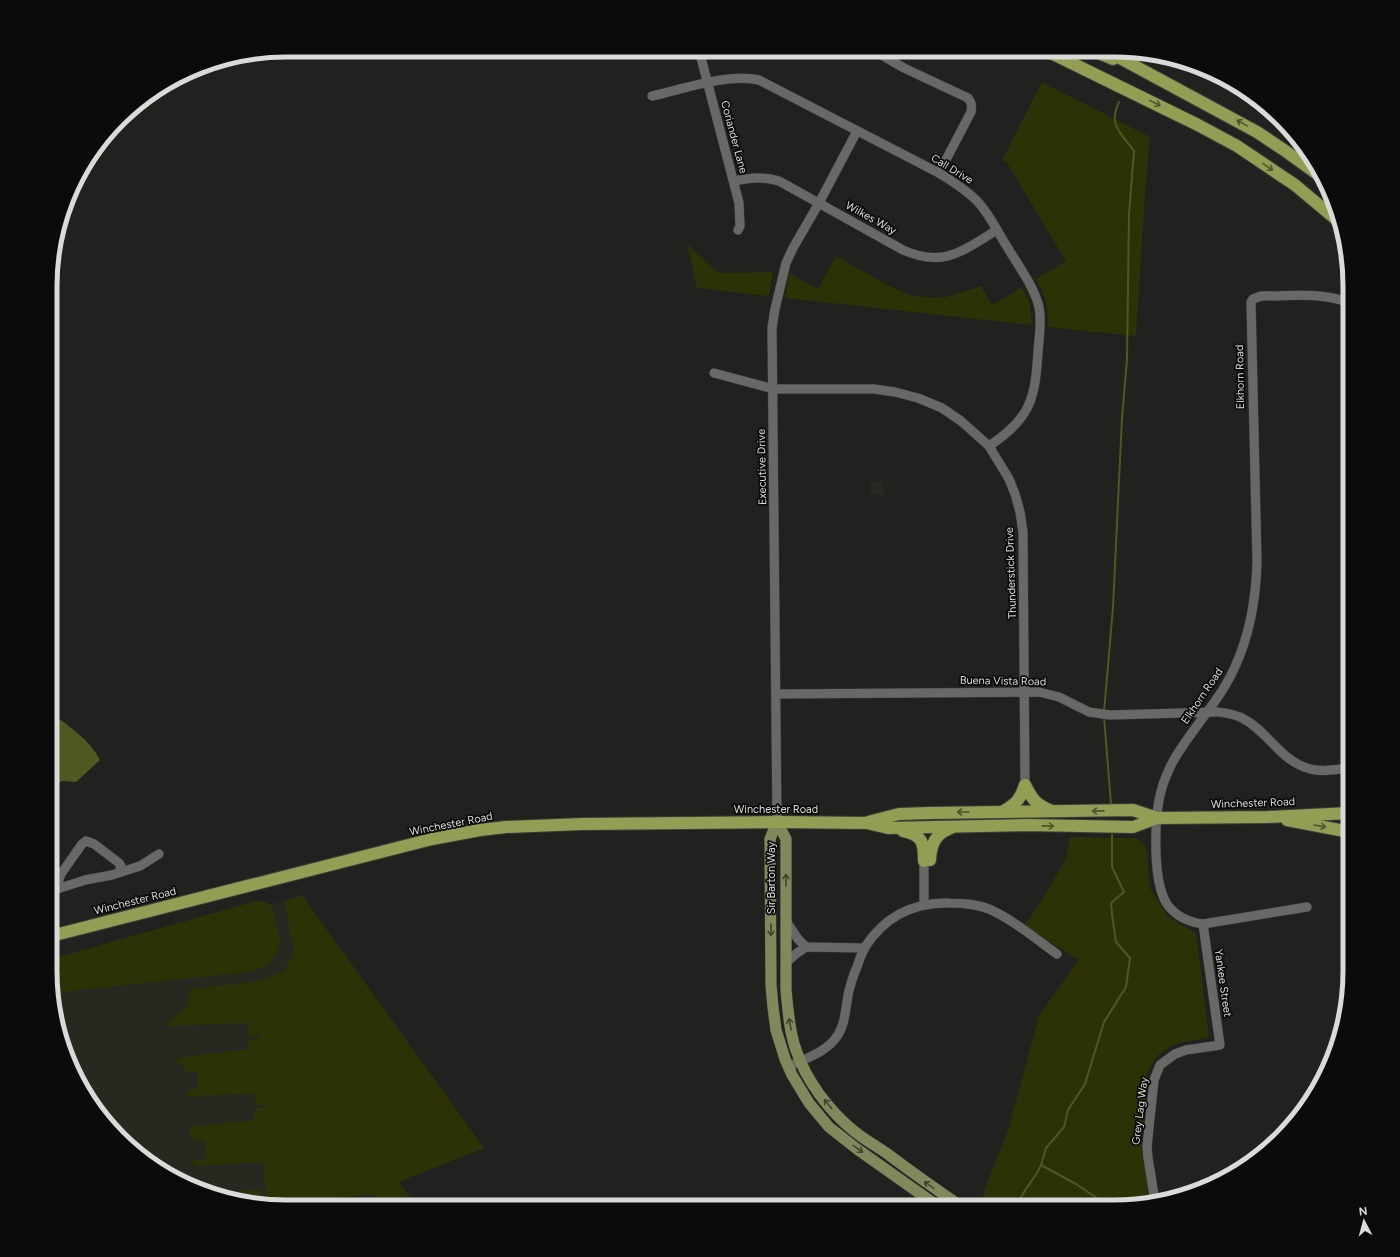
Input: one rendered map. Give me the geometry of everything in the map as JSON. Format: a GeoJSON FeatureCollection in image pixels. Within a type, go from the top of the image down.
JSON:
{"type":"FeatureCollection","features":[{"type":"Feature","properties":{"kind":"highway"},"geometry":{"type":"LineString","coordinates":[[1055,57],[1120,86]]}},
{"type":"Feature","properties":{"kind":"highway"},"geometry":{"type":"LineString","coordinates":[[1060,57],[1198,125],[1237,146],[1295,185],[1332,216]]}},
{"type":"Feature","properties":{"kind":"highway"},"geometry":{"type":"LineString","coordinates":[[1109,57],[1167,83]]}},
{"type":"Feature","properties":{"kind":"highway"},"geometry":{"type":"LineString","coordinates":[[1120,57],[1257,132],[1311,170]]}},
{"type":"Feature","properties":{"kind":"highway"},"geometry":{"type":"LineString","coordinates":[[1025,784],[1034,801],[1042,807],[1053,811]]}},
{"type":"Feature","properties":{"kind":"highway"},"geometry":{"type":"LineString","coordinates":[[1001,812],[1014,805],[1021,797],[1025,784]]}},
{"type":"Feature","properties":{"kind":"highway","name":"Winchester Road"},"geometry":{"type":"LineString","coordinates":[[867,823],[899,814],[1133,810],[1157,818],[1268,817],[1343,813]]}},
{"type":"Feature","properties":{"kind":"highway"},"geometry":{"type":"LineString","coordinates":[[1268,817],[1343,831]]}},
{"type":"Feature","properties":{"kind":"highway","name":"Winchester Road"},"geometry":{"type":"LineString","coordinates":[[57,934],[432,839],[480,830],[568,824],[777,822],[867,823],[888,828],[1028,825],[1133,827],[1157,818]]}},
{"type":"Feature","properties":{"kind":"highway"},"geometry":{"type":"LineString","coordinates":[[927,861],[930,849],[934,840],[939,834],[944,830],[956,827]]}},
{"type":"Feature","properties":{"kind":"highway"},"geometry":{"type":"LineString","coordinates":[[888,828],[911,833],[917,836],[924,846],[927,861]]}},
{"type":"Feature","properties":{"kind":"main road","name":"Sir Barton Way"},"geometry":{"type":"LineString","coordinates":[[777,822],[786,839],[786,962],[788,1011],[795,1049],[809,1079],[836,1114],[854,1131],[952,1200]]}},
{"type":"Feature","properties":{"kind":"main road","name":"Sir Barton Way"},"geometry":{"type":"LineString","coordinates":[[777,822],[770,838],[771,985],[776,1030],[788,1067],[809,1103],[829,1127],[857,1149],[929,1200]]}},
{"type":"Feature","properties":{"kind":"street","name":"Coriander Lane"},"geometry":{"type":"LineString","coordinates":[[701,57],[734,181],[740,214],[740,226],[738,230]]}},
{"type":"Feature","properties":{"kind":"street"},"geometry":{"type":"LineString","coordinates":[[885,57],[904,68],[968,98],[971,101],[971,112],[939,174]]}},
{"type":"Feature","properties":{"kind":"street","name":"Call Drive"},"geometry":{"type":"LineString","coordinates":[[652,96],[730,78],[759,80],[939,174],[971,195],[985,211],[1034,292],[1038,306],[1040,332],[1037,379],[1032,401],[1015,426],[989,446]]}},
{"type":"Feature","properties":{"kind":"street","name":"Executive Drive"},"geometry":{"type":"LineString","coordinates":[[777,822],[774,389],[772,328],[786,263],[857,131]]}},
{"type":"Feature","properties":{"kind":"street","name":"Wilkes Way"},"geometry":{"type":"LineString","coordinates":[[734,181],[758,177],[780,180],[903,250],[927,258],[950,256],[997,230]]}},
{"type":"Feature","properties":{"kind":"street","name":"Elkhorn Road"},"geometry":{"type":"LineString","coordinates":[[1308,907],[1203,924],[1191,922],[1178,916],[1167,904],[1158,882],[1157,818],[1162,789],[1171,766],[1183,745],[1207,713],[1227,682],[1236,664],[1249,626],[1254,603],[1257,562],[1251,304],[1253,299],[1261,296],[1327,296],[1343,300]]}},
{"type":"Feature","properties":{"kind":"street","name":"Thunderstick Drive"},"geometry":{"type":"LineString","coordinates":[[714,374],[774,389],[874,389],[896,392],[918,398],[942,408],[961,421],[989,446],[1008,479],[1015,494],[1020,512],[1024,551],[1025,784]]}},
{"type":"Feature","properties":{"kind":"street","name":"Buena Vista Road"},"geometry":{"type":"LineString","coordinates":[[776,694],[1039,692],[1052,695],[1095,713],[1110,715],[1227,714],[1242,718],[1250,723],[1288,758],[1299,765],[1311,769],[1324,770],[1343,768]]}},
{"type":"Feature","properties":{"kind":"street"},"geometry":{"type":"LineString","coordinates":[[57,883],[61,874],[82,844],[86,841],[94,844],[119,863],[121,866],[119,872]]}},
{"type":"Feature","properties":{"kind":"street"},"geometry":{"type":"LineString","coordinates":[[57,889],[85,880],[140,866],[159,854]]}},
{"type":"Feature","properties":{"kind":"street"},"geometry":{"type":"LineString","coordinates":[[926,904],[927,861]]}},
{"type":"Feature","properties":{"kind":"street"},"geometry":{"type":"LineString","coordinates":[[788,1067],[826,1048],[834,1041],[841,1030],[850,987],[865,948],[877,933],[892,919],[910,908],[926,904],[964,903],[978,905],[1008,920],[1057,954]]}},
{"type":"Feature","properties":{"kind":"street"},"geometry":{"type":"LineString","coordinates":[[786,921],[798,939],[806,947]]}},
{"type":"Feature","properties":{"kind":"street","name":"Yankee Street"},"geometry":{"type":"LineString","coordinates":[[1203,924],[1220,1045]]}},
{"type":"Feature","properties":{"kind":"street"},"geometry":{"type":"LineString","coordinates":[[786,962],[806,947],[865,948]]}},
{"type":"Feature","properties":{"kind":"street","name":"Grey Lag Way"},"geometry":{"type":"LineString","coordinates":[[1154,1197],[1147,1147],[1154,1080],[1160,1065],[1175,1054],[1186,1050],[1220,1045]]}},
{"type":"Feature","properties":{"kind":"shaded area"},"geometry":{"type":"Polygon","coordinates":[[[1042,82],[1150,137],[1136,336],[1048,327],[1046,302],[1036,279],[1066,261],[1007,163],[1002,160],[1042,82]]]}},
{"type":"Feature","properties":{"kind":"shaded area"},"geometry":{"type":"Polygon","coordinates":[[[687,244],[719,273],[773,272],[769,296],[697,288],[687,244]]]}},
{"type":"Feature","properties":{"kind":"shaded area"},"geometry":{"type":"Polygon","coordinates":[[[836,256],[893,288],[910,295],[929,298],[947,297],[981,286],[992,305],[1022,287],[1030,304],[1032,325],[785,298],[789,273],[818,289],[836,256]]]}},
{"type":"Feature","properties":{"kind":"shaded area"},"geometry":{"type":"Polygon","coordinates":[[[883,481],[884,495],[871,495],[871,482],[883,481]]]}},
{"type":"Feature","properties":{"kind":"shaded area"},"geometry":{"type":"Polygon","coordinates":[[[57,717],[85,740],[100,760],[76,782],[62,781],[57,784],[57,717]]]}},
{"type":"Feature","properties":{"kind":"shaded area"},"geometry":{"type":"Polygon","coordinates":[[[1070,837],[1136,838],[1145,845],[1150,888],[1168,917],[1196,933],[1209,1037],[1175,1044],[1158,1055],[1147,1074],[1141,1147],[1150,1197],[1129,1200],[983,1200],[984,1191],[1008,1131],[1039,1015],[1079,960],[1024,926],[1040,903],[1066,859],[1070,837]]]}},
{"type":"Feature","properties":{"kind":"shaded area"},"geometry":{"type":"Polygon","coordinates":[[[302,895],[484,1148],[398,1182],[412,1200],[379,1200],[374,1194],[319,1200],[266,1199],[263,1162],[194,1166],[193,1161],[207,1159],[205,1140],[191,1141],[190,1127],[255,1120],[254,1110],[256,1108],[267,1107],[267,1105],[256,1105],[254,1093],[187,1097],[186,1090],[199,1089],[197,1071],[184,1072],[184,1065],[178,1065],[177,1058],[248,1049],[247,1040],[260,1038],[260,1035],[249,1036],[247,1023],[167,1026],[166,1023],[187,1007],[190,989],[255,982],[285,971],[294,950],[284,901],[302,895]]]}},
{"type":"Feature","properties":{"kind":"shaded area"},"geometry":{"type":"Polygon","coordinates":[[[302,896],[484,1148],[398,1182],[412,1200],[271,1200],[241,1196],[198,1183],[171,1169],[146,1153],[124,1133],[104,1111],[88,1086],[74,1059],[61,1016],[57,986],[57,959],[302,896]]]}},
{"type":"Feature","properties":{"kind":"shaded area"},"geometry":{"type":"Polygon","coordinates":[[[256,901],[263,901],[269,904],[273,912],[279,938],[279,947],[274,958],[265,966],[253,971],[58,992],[57,957],[256,901]]]}},
{"type":"Feature","properties":{"kind":"shaded area"},"geometry":{"type":"Polygon","coordinates":[[[260,1189],[261,1199],[241,1196],[229,1193],[260,1189]]]}},
{"type":"Feature","properties":{"kind":"waterway"},"geometry":{"type":"LineString","coordinates":[[1104,712],[1113,607],[1122,418],[1127,359],[1129,214],[1134,151],[1120,133],[1115,123],[1116,110],[1119,102]]}},
{"type":"Feature","properties":{"kind":"waterway"},"geometry":{"type":"LineString","coordinates":[[1104,717],[1111,804]]}},
{"type":"Feature","properties":{"kind":"waterway"},"geometry":{"type":"LineString","coordinates":[[1100,1200],[1076,1184],[1041,1165],[1046,1148],[1064,1127],[1068,1110],[1085,1084],[1104,1022],[1126,987],[1130,958],[1116,942],[1112,914],[1111,903],[1124,892],[1112,867],[1112,835]]}},
{"type":"Feature","properties":{"kind":"waterway"},"geometry":{"type":"LineString","coordinates":[[1020,1200],[1041,1165]]}}]}
